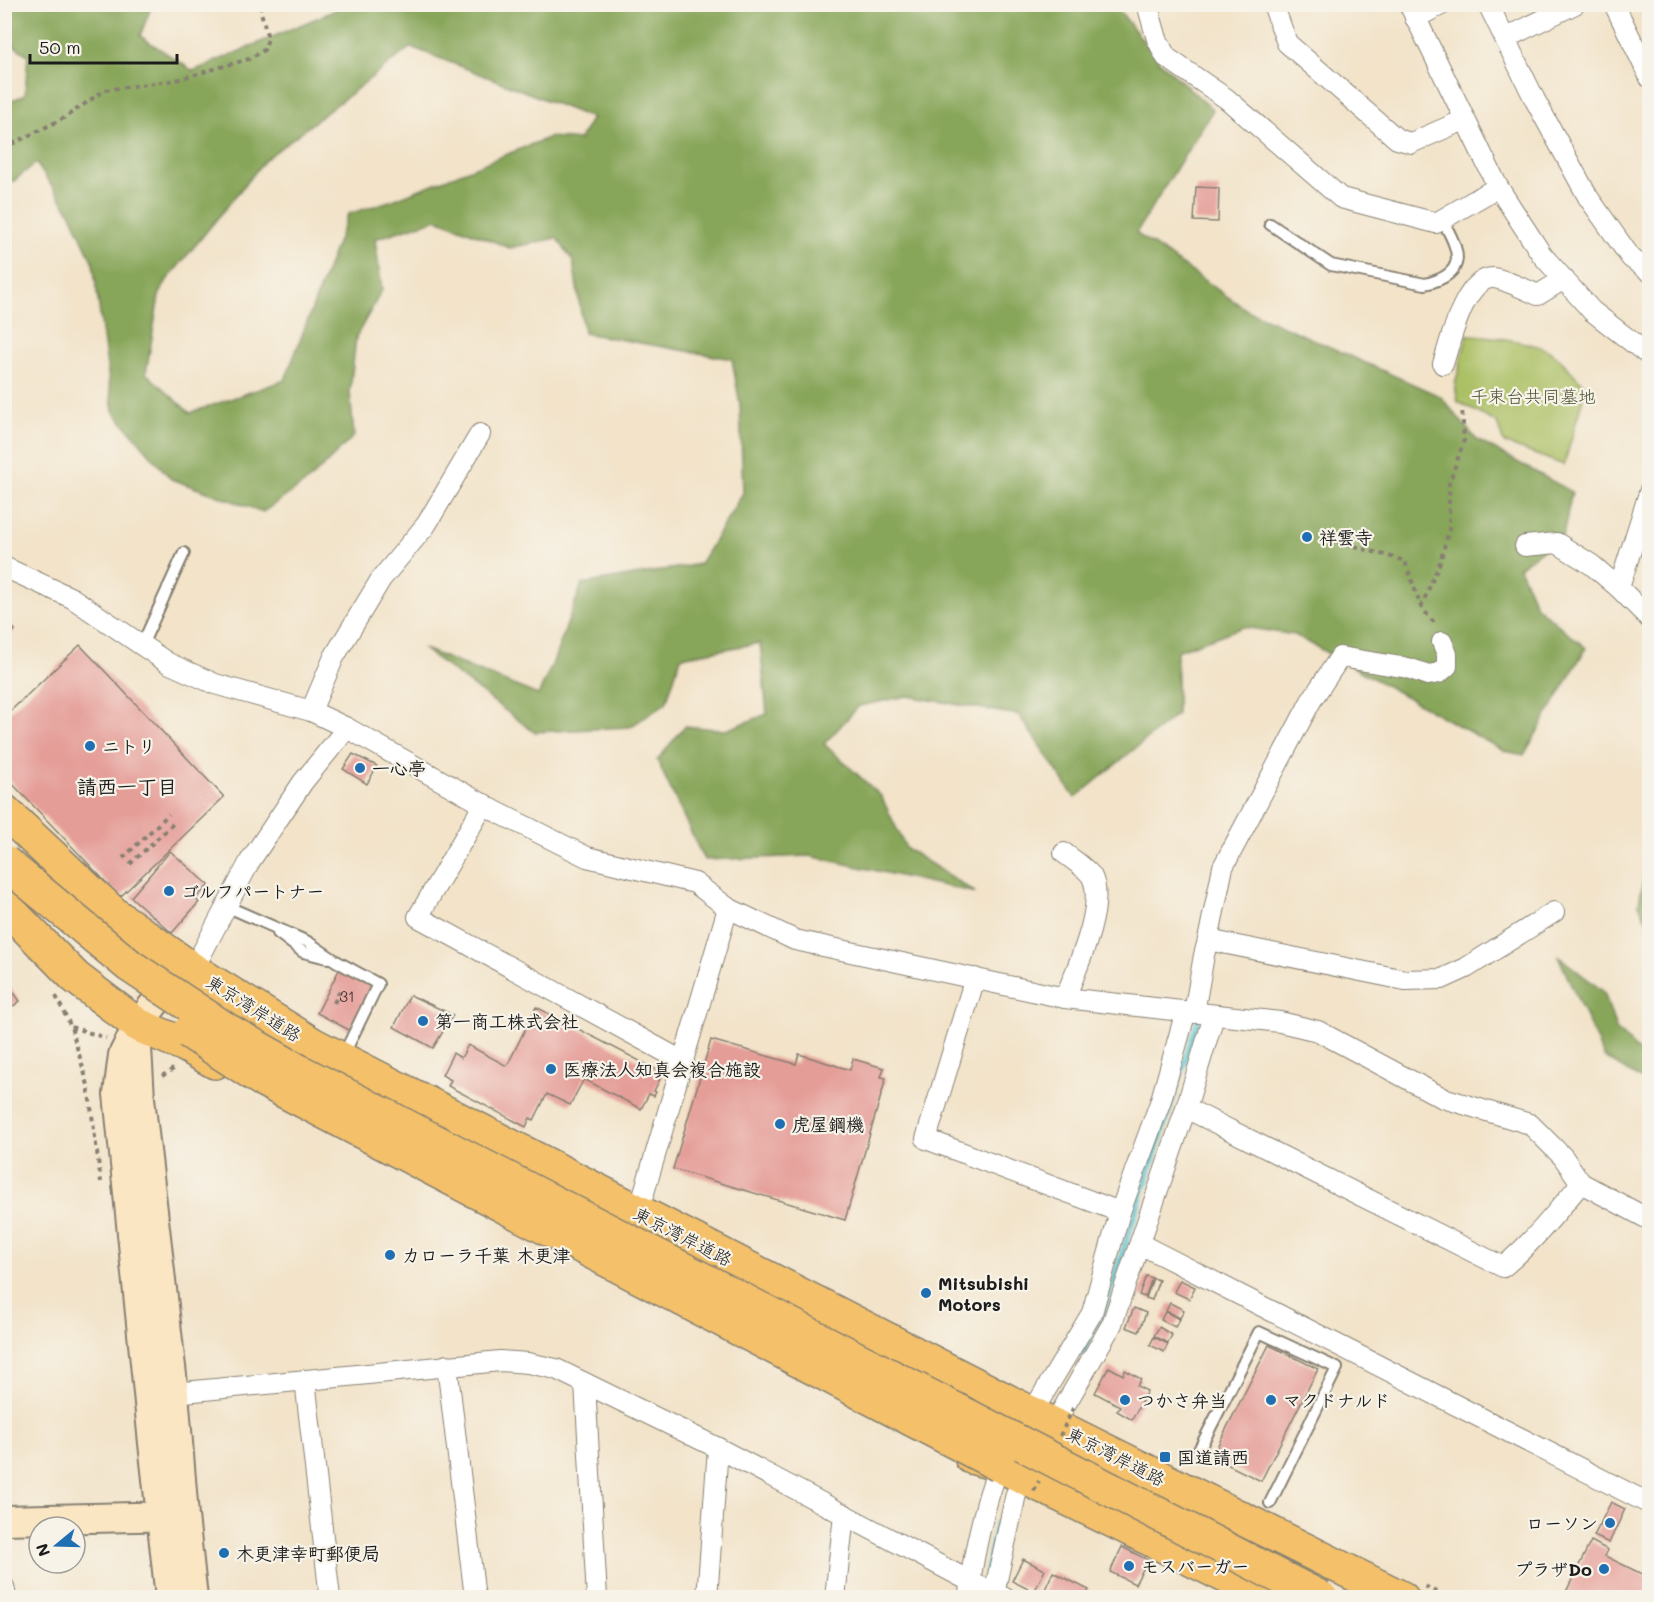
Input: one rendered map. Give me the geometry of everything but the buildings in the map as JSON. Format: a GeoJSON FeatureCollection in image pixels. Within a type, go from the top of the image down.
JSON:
{"type":"FeatureCollection","features":[{"type":"Feature","properties":{"kind":"highway","name":"東京湾岸道路"},"geometry":{"type":"LineString","coordinates":[[4,811],[114,914],[193,970],[314,1045],[638,1213],[1401,1598]]}},
{"type":"Feature","properties":{"kind":"highway","name":"東京湾岸道路"},"geometry":{"type":"LineString","coordinates":[[4,860],[130,966],[227,1030],[299,1071],[1321,1598]]}},
{"type":"Feature","properties":{"kind":"highway"},"geometry":{"type":"LineString","coordinates":[[4,905],[75,977],[138,1025],[185,1045],[260,1087],[974,1459],[1011,1472]]}},
{"type":"Feature","properties":{"kind":"highway"},"geometry":{"type":"LineString","coordinates":[[87,930],[100,954],[120,979],[167,1017],[261,1079],[1011,1472],[1270,1598]]}},
{"type":"Feature","properties":{"kind":"street"},"geometry":{"type":"LineString","coordinates":[[1147,4],[1157,39],[1166,57],[1227,99],[1341,198],[1436,224],[1498,187]]}},
{"type":"Feature","properties":{"kind":"street"},"geometry":{"type":"LineString","coordinates":[[1273,4],[1287,43],[1397,139],[1411,144],[1464,120]]}},
{"type":"Feature","properties":{"kind":"street"},"geometry":{"type":"LineString","coordinates":[[1443,4],[1412,11],[1498,187],[1542,255],[1592,311],[1650,356]]}},
{"type":"Feature","properties":{"kind":"street"},"geometry":{"type":"LineString","coordinates":[[1488,4],[1535,100],[1588,197],[1631,258],[1650,272]]}},
{"type":"Feature","properties":{"kind":"street"},"geometry":{"type":"LineString","coordinates":[[1506,38],[1575,4]]}},
{"type":"Feature","properties":{"kind":"street"},"geometry":{"type":"LineString","coordinates":[[1614,4],[1650,78]]}},
{"type":"Feature","properties":{"kind":"street"},"geometry":{"type":"LineString","coordinates":[[1443,364],[1458,316],[1467,298],[1479,283],[1493,278],[1538,295],[1564,279]]}},
{"type":"Feature","properties":{"kind":"street"},"geometry":{"type":"LineString","coordinates":[[311,711],[334,657],[381,579],[426,525],[480,434]]}},
{"type":"Feature","properties":{"kind":"street"},"geometry":{"type":"LineString","coordinates":[[1619,588],[1649,493]]}},
{"type":"Feature","properties":{"kind":"street"},"geometry":{"type":"LineString","coordinates":[[1526,546],[1557,543],[1592,565],[1650,619]]}},
{"type":"Feature","properties":{"kind":"street"},"geometry":{"type":"LineString","coordinates":[[4,567],[72,598],[168,663],[215,684],[311,711],[347,728],[484,804],[587,857],[695,883],[728,908],[795,940],[1065,999],[1280,1022],[1318,1031],[1443,1098],[1530,1124],[1563,1157],[1581,1183],[1650,1220]]}},
{"type":"Feature","properties":{"kind":"street"},"geometry":{"type":"LineString","coordinates":[[985,1591],[1016,1494],[1011,1472],[1043,1419],[1092,1313],[1120,1212],[1190,1012],[1223,867],[1311,701],[1340,657],[1408,668],[1428,675],[1439,673],[1447,666],[1447,654],[1442,642]]}},
{"type":"Feature","properties":{"kind":"street"},"geometry":{"type":"LineString","coordinates":[[193,1598],[172,1516],[118,1094],[123,1055],[138,1025],[161,995],[193,970],[250,861],[303,782],[347,728]]}},
{"type":"Feature","properties":{"kind":"street"},"geometry":{"type":"LineString","coordinates":[[484,804],[418,917],[684,1062]]}},
{"type":"Feature","properties":{"kind":"street"},"geometry":{"type":"LineString","coordinates":[[4,860],[42,847]]}},
{"type":"Feature","properties":{"kind":"street"},"geometry":{"type":"LineString","coordinates":[[1064,853],[1092,877],[1096,902],[1087,941],[1065,999]]}},
{"type":"Feature","properties":{"kind":"street"},"geometry":{"type":"LineString","coordinates":[[638,1213],[728,908]]}},
{"type":"Feature","properties":{"kind":"street"},"geometry":{"type":"LineString","coordinates":[[1208,940],[1405,980],[1442,979],[1466,968],[1554,912]]}},
{"type":"Feature","properties":{"kind":"street"},"geometry":{"type":"LineString","coordinates":[[975,978],[926,1139],[1120,1212]]}},
{"type":"Feature","properties":{"kind":"street"},"geometry":{"type":"LineString","coordinates":[[985,1591],[990,1496],[1011,1472],[1043,1419],[1112,1324],[1186,1108],[1214,1016]]}},
{"type":"Feature","properties":{"kind":"street"},"geometry":{"type":"LineString","coordinates":[[138,1025],[137,1065],[141,1109],[174,1393],[170,1598]]}},
{"type":"Feature","properties":{"kind":"street"},"geometry":{"type":"LineString","coordinates":[[1186,1108],[1503,1267],[1554,1216],[1581,1183]]}},
{"type":"Feature","properties":{"kind":"street"},"geometry":{"type":"LineString","coordinates":[[1140,1244],[1650,1504]]}},
{"type":"Feature","properties":{"kind":"street"},"geometry":{"type":"LineString","coordinates":[[174,1393],[500,1361],[556,1369],[718,1448],[985,1591]]}},
{"type":"Feature","properties":{"kind":"street"},"geometry":{"type":"LineString","coordinates":[[447,1365],[475,1598]]}},
{"type":"Feature","properties":{"kind":"street"},"geometry":{"type":"LineString","coordinates":[[305,1380],[330,1598]]}},
{"type":"Feature","properties":{"kind":"street"},"geometry":{"type":"LineString","coordinates":[[585,1383],[597,1598]]}},
{"type":"Feature","properties":{"kind":"street"},"geometry":{"type":"LineString","coordinates":[[707,1598],[718,1448]]}},
{"type":"Feature","properties":{"kind":"street"},"geometry":{"type":"LineString","coordinates":[[835,1598],[844,1514]]}},
{"type":"Feature","properties":{"kind":"street"},"geometry":{"type":"LineString","coordinates":[[4,1520],[172,1516]]}},
{"type":"Feature","properties":{"kind":"street"},"geometry":{"type":"LineString","coordinates":[[4,1587],[6,1598]]}},
{"type":"Feature","properties":{"kind":"lane"},"geometry":{"type":"LineString","coordinates":[[1270,224],[1331,265],[1425,284],[1439,281],[1457,265],[1457,252],[1452,236],[1442,220]]}},
{"type":"Feature","properties":{"kind":"lane"},"geometry":{"type":"LineString","coordinates":[[142,645],[184,553]]}},
{"type":"Feature","properties":{"kind":"lane"},"geometry":{"type":"LineString","coordinates":[[226,906],[308,942],[336,961],[378,984],[342,1059]]}},
{"type":"Feature","properties":{"kind":"lane"},"geometry":{"type":"LineString","coordinates":[[1199,1450],[1259,1332],[1336,1368],[1270,1503]]}},
{"type":"Feature","properties":{"kind":"path"},"geometry":{"type":"LineString","coordinates":[[4,148],[64,118],[105,90],[176,80],[249,59],[264,50],[268,39],[259,4]]}},
{"type":"Feature","properties":{"kind":"path"},"geometry":{"type":"LineString","coordinates":[[1421,607],[1440,562],[1449,530],[1449,484],[1464,440],[1462,408]]}},
{"type":"Feature","properties":{"kind":"path"},"geometry":{"type":"LineString","coordinates":[[1320,536],[1406,561],[1421,607],[1436,622],[1442,642]]}},
{"type":"Feature","properties":{"kind":"path"},"geometry":{"type":"LineString","coordinates":[[123,858],[169,814]]}},
{"type":"Feature","properties":{"kind":"path"},"geometry":{"type":"LineString","coordinates":[[130,864],[176,821]]}},
{"type":"Feature","properties":{"kind":"path"},"geometry":{"type":"LineString","coordinates":[[334,1003],[341,988]]}},
{"type":"Feature","properties":{"kind":"path"},"geometry":{"type":"LineString","coordinates":[[55,995],[71,1027],[88,1085],[101,1183]]}},
{"type":"Feature","properties":{"kind":"path"},"geometry":{"type":"LineString","coordinates":[[159,1082],[163,1074],[183,1064]]}},
{"type":"Feature","properties":{"kind":"green space"},"geometry":{"type":"Polygon","coordinates":[[[5,5],[152,5],[140,36],[193,71],[347,5],[1115,5],[1159,61],[1213,110],[1136,233],[1247,310],[1440,396],[1477,440],[1572,492],[1563,535],[1519,567],[1536,606],[1586,648],[1524,755],[1504,751],[1295,635],[1243,627],[1177,651],[1177,714],[1075,798],[1019,715],[907,696],[859,706],[824,744],[881,796],[906,848],[976,893],[810,856],[704,860],[657,760],[685,726],[726,730],[767,714],[760,643],[681,657],[666,703],[630,727],[534,732],[422,648],[538,695],[552,665],[582,584],[700,564],[743,493],[740,405],[732,359],[584,333],[573,261],[557,238],[510,248],[437,219],[375,239],[382,290],[356,337],[350,392],[354,436],[308,481],[263,512],[171,479],[113,411],[93,263],[70,212],[36,163],[5,188],[5,103],[25,95],[28,55],[5,40],[5,5]],[[411,47],[265,160],[167,280],[159,296],[146,373],[190,413],[285,380],[348,214],[393,200],[550,137],[579,140],[592,118],[411,47]]]}},
{"type":"Feature","properties":{"kind":"green space","name":"千束台共同墓地"},"geometry":{"type":"Polygon","coordinates":[[[1467,335],[1509,340],[1549,351],[1586,387],[1564,465],[1504,443],[1497,423],[1458,402],[1455,385],[1467,335]]]}},
{"type":"Feature","properties":{"kind":"green space"},"geometry":{"type":"Polygon","coordinates":[[[1649,847],[1649,926],[1639,904],[1649,847]]]}},
{"type":"Feature","properties":{"kind":"green space"},"geometry":{"type":"Polygon","coordinates":[[[1558,956],[1604,992],[1616,1029],[1644,1057],[1649,1056],[1649,1084],[1604,1057],[1558,956]]]}},
{"type":"Feature","properties":{"kind":"waterway"},"geometry":{"type":"LineString","coordinates":[[1082,1353],[1102,1315],[1198,1021]]}},
{"type":"Feature","properties":{"kind":"waterway"},"geometry":{"type":"LineString","coordinates":[[985,1584],[997,1523]]}},
{"type":"Feature","properties":{"kind":"place","name":"祥雲寺"},"geometry":{"type":"Point","coordinates":[1307,537]}},
{"type":"Feature","properties":{"kind":"place","name":"ニトリ"},"geometry":{"type":"Point","coordinates":[90,746]}},
{"type":"Feature","properties":{"kind":"place","name":"一心亭"},"geometry":{"type":"Point","coordinates":[360,768]}},
{"type":"Feature","properties":{"kind":"place","name":"ゴルフパートナー"},"geometry":{"type":"Point","coordinates":[169,891]}},
{"type":"Feature","properties":{"kind":"place","name":"第一商工株式会社"},"geometry":{"type":"Point","coordinates":[423,1021]}},
{"type":"Feature","properties":{"kind":"place","name":"医療法人知真会複合施設"},"geometry":{"type":"Point","coordinates":[551,1069]}},
{"type":"Feature","properties":{"kind":"place","name":"虎屋鋼機"},"geometry":{"type":"Point","coordinates":[780,1124]}},
{"type":"Feature","properties":{"kind":"place","name":"カローラ千葉 木更津"},"geometry":{"type":"Point","coordinates":[390,1255]}},
{"type":"Feature","properties":{"kind":"place","name":"Mitsubishi Motors"},"geometry":{"type":"Point","coordinates":[926,1293]}},
{"type":"Feature","properties":{"kind":"place","name":"つかさ弁当"},"geometry":{"type":"Point","coordinates":[1125,1400]}},
{"type":"Feature","properties":{"kind":"place","name":"マクドナルド"},"geometry":{"type":"Point","coordinates":[1271,1400]}},
{"type":"Feature","properties":{"kind":"place","name":"国道請西"},"geometry":{"type":"Point","coordinates":[1165,1457]}},
{"type":"Feature","properties":{"kind":"place","name":"ローソン"},"geometry":{"type":"Point","coordinates":[1610,1523]}},
{"type":"Feature","properties":{"kind":"place","name":"木更津幸町郵便局"},"geometry":{"type":"Point","coordinates":[224,1553]}},
{"type":"Feature","properties":{"kind":"place","name":"モスバーガー"},"geometry":{"type":"Point","coordinates":[1129,1566]}},
{"type":"Feature","properties":{"kind":"place","name":"プラザDo"},"geometry":{"type":"Point","coordinates":[1604,1569]}},
{"type":"Feature","properties":{"kind":"district","name":"請西一丁目"},"geometry":{"type":"Point","coordinates":[127,786]}}]}
